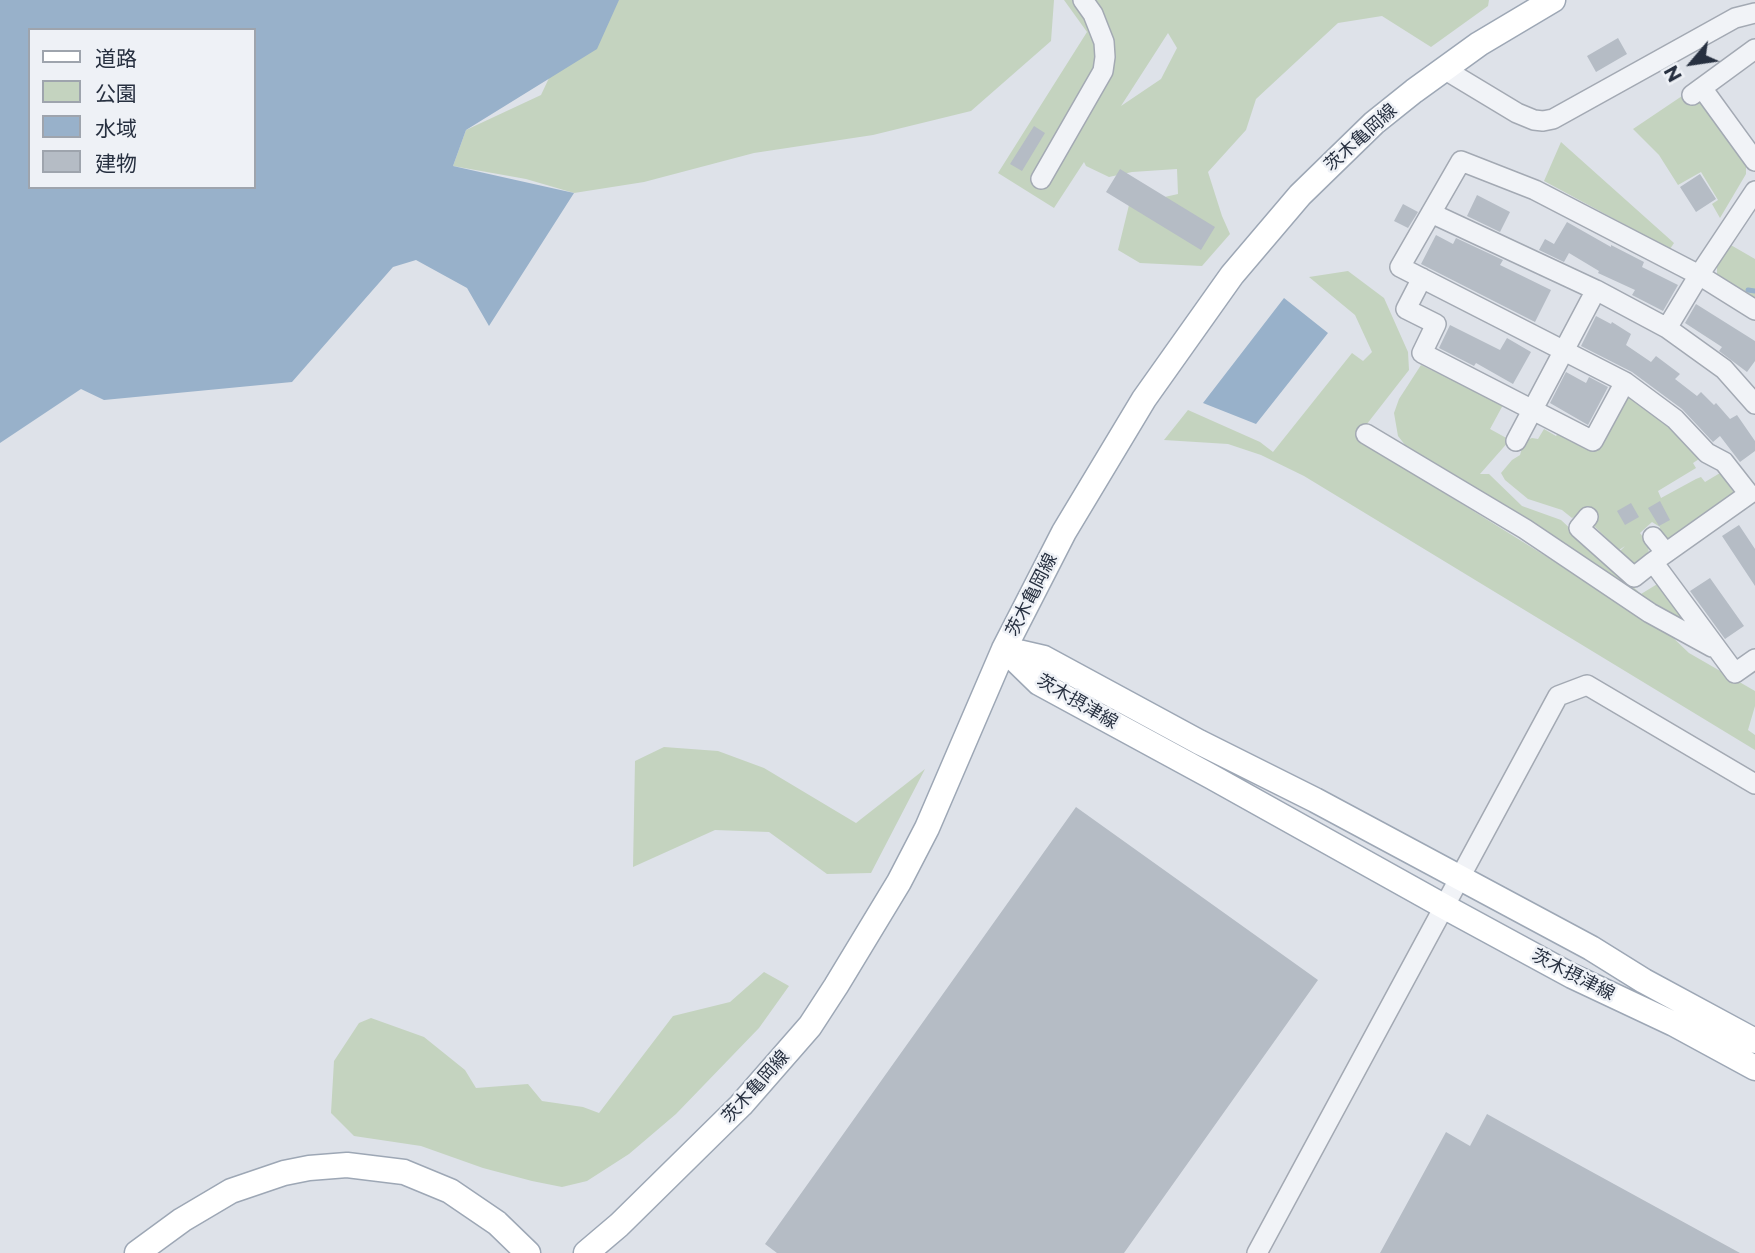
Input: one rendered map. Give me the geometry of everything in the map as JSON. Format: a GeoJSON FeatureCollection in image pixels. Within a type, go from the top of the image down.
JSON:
{"type":"FeatureCollection","features":[{"type":"Feature","properties":{"kind":"main road","name":"茨木亀岡線"},"geometry":{"type":"LineString","coordinates":[[586,1253],[619,1225],[741,1105],[810,1026],[899,882],[927,828],[1004,649],[1064,532],[1122,433],[1220,291],[1322,171],[1374,123],[1444,69],[1512,23],[1553,0]]}},
{"type":"Feature","properties":{"kind":"main road","name":"茨木摂津線"},"geometry":{"type":"LineString","coordinates":[[1004,649],[1045,658],[1591,948],[1644,981],[1755,1041]]}},
{"type":"Feature","properties":{"kind":"main road","name":"茨木摂津線"},"geometry":{"type":"LineString","coordinates":[[1004,649],[1039,683],[1572,976],[1674,1024],[1755,1068]]}},
{"type":"Feature","properties":{"kind":"main road"},"geometry":{"type":"LineString","coordinates":[[137,1253],[206,1204],[256,1181],[309,1168],[367,1166],[404,1172],[450,1191],[497,1223],[528,1253]]}},
{"type":"Feature","properties":{"kind":"street"},"geometry":{"type":"LineString","coordinates":[[1041,179],[1103,72],[1104,42],[1093,14],[1083,0]]}},
{"type":"Feature","properties":{"kind":"street"},"geometry":{"type":"LineString","coordinates":[[1444,69],[1517,113],[1543,121],[1553,119],[1734,18],[1755,13]]}},
{"type":"Feature","properties":{"kind":"street"},"geometry":{"type":"LineString","coordinates":[[1755,49],[1696,92],[1755,161]]}},
{"type":"Feature","properties":{"kind":"street"},"geometry":{"type":"LineString","coordinates":[[1588,517],[1579,528],[1634,577],[1659,557],[1753,495],[1724,462],[1707,453],[1675,419],[1625,382],[1400,267],[1461,161],[1535,190],[1699,275],[1755,310]]}},
{"type":"Feature","properties":{"kind":"street"},"geometry":{"type":"LineString","coordinates":[[1667,328],[1755,191]]}},
{"type":"Feature","properties":{"kind":"street"},"geometry":{"type":"LineString","coordinates":[[1431,212],[1596,290],[1667,328],[1724,369],[1755,404]]}},
{"type":"Feature","properties":{"kind":"street"},"geometry":{"type":"LineString","coordinates":[[1422,278],[1406,309],[1436,324],[1422,353],[1593,441],[1625,382]]}},
{"type":"Feature","properties":{"kind":"street"},"geometry":{"type":"LineString","coordinates":[[1516,442],[1596,290]]}},
{"type":"Feature","properties":{"kind":"street"},"geometry":{"type":"LineString","coordinates":[[1371,442],[1525,529],[1650,613],[1719,651]]}},
{"type":"Feature","properties":{"kind":"street"},"geometry":{"type":"LineString","coordinates":[[1653,537],[1659,557],[1735,673],[1755,660]]}},
{"type":"Feature","properties":{"kind":"street"},"geometry":{"type":"LineString","coordinates":[[1257,1253],[1558,696],[1587,685],[1755,784]]}},
{"type":"Feature","properties":{"kind":"green space"},"geometry":{"type":"Polygon","coordinates":[[[580,0],[1054,0],[1051,41],[971,111],[873,135],[754,153],[644,182],[574,193],[526,179],[453,166],[466,130],[541,95],[580,12],[580,0]]]}},
{"type":"Feature","properties":{"kind":"green space"},"geometry":{"type":"Polygon","coordinates":[[[1064,0],[1489,0],[1488,6],[1431,47],[1382,16],[1338,23],[1256,99],[1246,130],[1208,172],[1230,234],[1202,266],[1140,263],[1118,250],[1129,205],[1178,194],[1177,169],[1132,172],[1109,177],[1086,166],[1084,162],[1054,208],[998,173],[1087,32],[1064,0]],[[1168,33],[1121,106],[1161,79],[1177,48],[1168,33]]]}},
{"type":"Feature","properties":{"kind":"green space"},"geometry":{"type":"Polygon","coordinates":[[[1682,96],[1702,101],[1746,162],[1746,174],[1720,218],[1712,204],[1718,200],[1701,172],[1678,185],[1659,155],[1633,129],[1682,96]]]}},
{"type":"Feature","properties":{"kind":"green space"},"geometry":{"type":"Polygon","coordinates":[[[1561,142],[1674,243],[1670,249],[1544,181],[1561,142]]]}},
{"type":"Feature","properties":{"kind":"green space"},"geometry":{"type":"Polygon","coordinates":[[[1729,244],[1755,259],[1755,303],[1717,280],[1717,264],[1729,244]]]}},
{"type":"Feature","properties":{"kind":"green space"},"geometry":{"type":"Polygon","coordinates":[[[1348,271],[1384,298],[1408,352],[1409,370],[1356,438],[1666,631],[1689,653],[1755,691],[1755,706],[1748,730],[1755,735],[1755,750],[1304,476],[1261,455],[1228,444],[1164,440],[1188,410],[1260,442],[1273,452],[1352,353],[1363,361],[1372,352],[1355,315],[1309,277],[1348,271]]]}},
{"type":"Feature","properties":{"kind":"green space"},"geometry":{"type":"Polygon","coordinates":[[[1421,365],[1503,405],[1490,429],[1510,440],[1480,474],[1489,474],[1522,506],[1561,520],[1641,594],[1659,583],[1696,632],[1409,450],[1398,436],[1394,413],[1399,399],[1421,365]]]}},
{"type":"Feature","properties":{"kind":"green space"},"geometry":{"type":"Polygon","coordinates":[[[1629,392],[1702,457],[1693,463],[1696,468],[1658,491],[1661,498],[1696,479],[1701,477],[1705,482],[1720,473],[1735,494],[1670,543],[1660,527],[1652,522],[1640,533],[1648,544],[1649,555],[1634,571],[1593,533],[1591,525],[1619,552],[1625,546],[1619,550],[1592,524],[1574,521],[1574,517],[1562,510],[1528,499],[1505,480],[1501,473],[1520,455],[1524,441],[1538,439],[1544,429],[1556,436],[1559,432],[1595,450],[1629,392]]]}},
{"type":"Feature","properties":{"kind":"green space"},"geometry":{"type":"Polygon","coordinates":[[[664,747],[718,751],[764,768],[856,823],[925,769],[871,873],[827,874],[769,832],[715,830],[633,867],[635,761],[664,747]]]}},
{"type":"Feature","properties":{"kind":"green space"},"geometry":{"type":"Polygon","coordinates":[[[764,972],[789,986],[759,1028],[676,1114],[629,1154],[587,1181],[562,1187],[483,1168],[421,1146],[354,1136],[331,1113],[334,1061],[359,1023],[371,1018],[424,1037],[465,1070],[476,1088],[528,1084],[542,1101],[583,1107],[599,1113],[673,1016],[730,1002],[764,972]]]}},
{"type":"Feature","properties":{"kind":"water"},"geometry":{"type":"Polygon","coordinates":[[[0,0],[619,0],[597,49],[466,130],[453,166],[574,193],[489,326],[467,288],[416,260],[393,267],[292,382],[104,400],[81,389],[0,443],[0,0]]]}},
{"type":"Feature","properties":{"kind":"water"},"geometry":{"type":"Polygon","coordinates":[[[1284,298],[1328,333],[1256,424],[1203,403],[1284,298]]]}},
{"type":"Feature","properties":{"kind":"building"},"geometry":{"type":"Polygon","coordinates":[[[1618,38],[1627,54],[1596,72],[1587,56],[1618,38]]]}},
{"type":"Feature","properties":{"kind":"building"},"geometry":{"type":"Polygon","coordinates":[[[1034,126],[1045,133],[1022,171],[1010,164],[1034,126]]]}},
{"type":"Feature","properties":{"kind":"building"},"geometry":{"type":"Polygon","coordinates":[[[1120,169],[1215,227],[1201,250],[1106,192],[1120,169]]]}},
{"type":"Feature","properties":{"kind":"building"},"geometry":{"type":"Polygon","coordinates":[[[1700,174],[1716,199],[1696,212],[1680,187],[1700,174]]]}},
{"type":"Feature","properties":{"kind":"building"},"geometry":{"type":"Polygon","coordinates":[[[1477,195],[1510,212],[1500,232],[1467,216],[1477,195]]]}},
{"type":"Feature","properties":{"kind":"building"},"geometry":{"type":"Polygon","coordinates":[[[1403,204],[1418,212],[1408,228],[1394,221],[1403,204]]]}},
{"type":"Feature","properties":{"kind":"building"},"geometry":{"type":"Polygon","coordinates":[[[1567,222],[1644,262],[1642,267],[1678,285],[1663,311],[1632,295],[1635,290],[1598,273],[1599,271],[1569,253],[1564,262],[1539,250],[1545,239],[1554,244],[1567,222]]]}},
{"type":"Feature","properties":{"kind":"building"},"geometry":{"type":"Polygon","coordinates":[[[1436,235],[1453,244],[1456,238],[1503,260],[1500,265],[1551,290],[1535,322],[1421,264],[1436,235]]]}},
{"type":"Feature","properties":{"kind":"building"},"geometry":{"type":"Polygon","coordinates":[[[1696,304],[1755,341],[1755,361],[1747,372],[1719,351],[1722,347],[1685,323],[1696,304]]]}},
{"type":"Feature","properties":{"kind":"building"},"geometry":{"type":"Polygon","coordinates":[[[1596,316],[1631,334],[1626,345],[1651,362],[1656,356],[1680,374],[1675,379],[1697,396],[1701,392],[1714,405],[1716,403],[1730,419],[1737,415],[1755,441],[1755,451],[1740,462],[1720,436],[1713,442],[1682,409],[1632,372],[1581,346],[1596,316]]]}},
{"type":"Feature","properties":{"kind":"building"},"geometry":{"type":"Polygon","coordinates":[[[1450,325],[1500,350],[1507,338],[1531,352],[1513,384],[1476,363],[1474,366],[1439,348],[1450,325]]]}},
{"type":"Feature","properties":{"kind":"building"},"geometry":{"type":"Polygon","coordinates":[[[1566,372],[1586,383],[1589,377],[1608,387],[1588,425],[1550,403],[1566,372]]]}},
{"type":"Feature","properties":{"kind":"building"},"geometry":{"type":"Polygon","coordinates":[[[1660,501],[1670,520],[1659,526],[1648,508],[1660,501]]]}},
{"type":"Feature","properties":{"kind":"building"},"geometry":{"type":"Polygon","coordinates":[[[1631,503],[1639,517],[1625,525],[1617,511],[1631,503]]]}},
{"type":"Feature","properties":{"kind":"building"},"geometry":{"type":"Polygon","coordinates":[[[1739,525],[1755,549],[1755,586],[1722,536],[1739,525]]]}},
{"type":"Feature","properties":{"kind":"building"},"geometry":{"type":"Polygon","coordinates":[[[1710,578],[1744,626],[1725,639],[1690,591],[1710,578]]]}},
{"type":"Feature","properties":{"kind":"building"},"geometry":{"type":"Polygon","coordinates":[[[1076,807],[1318,980],[1124,1253],[777,1253],[765,1244],[1076,807]]]}},
{"type":"Feature","properties":{"kind":"building"},"geometry":{"type":"Polygon","coordinates":[[[1487,1114],[1740,1253],[1380,1253],[1446,1132],[1470,1146],[1487,1114]]]}},
{"type":"Feature","properties":{"kind":"waterway"},"geometry":{"type":"LineString","coordinates":[[1748,290],[1755,291]]}}]}
